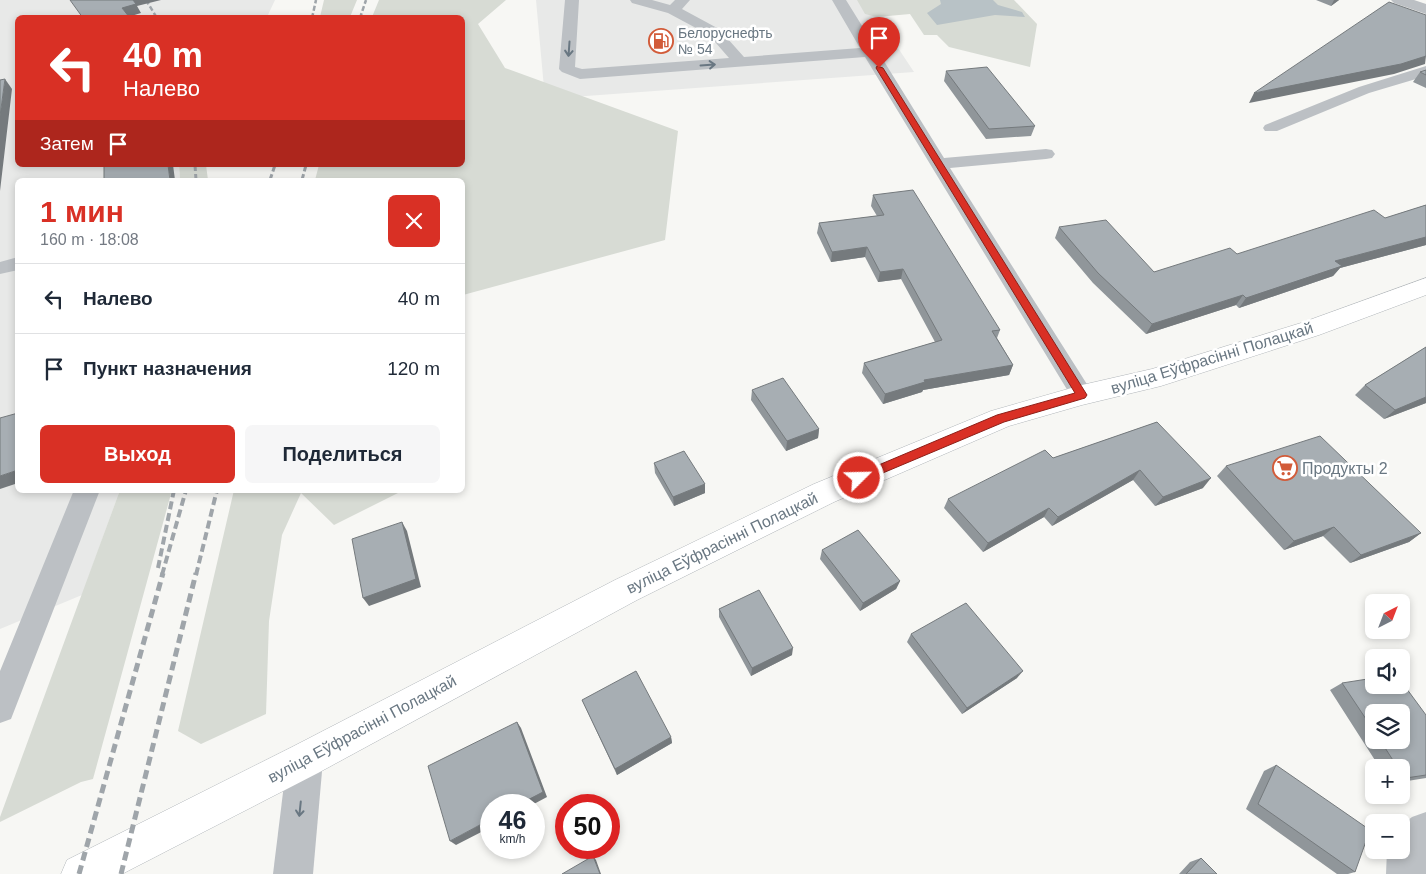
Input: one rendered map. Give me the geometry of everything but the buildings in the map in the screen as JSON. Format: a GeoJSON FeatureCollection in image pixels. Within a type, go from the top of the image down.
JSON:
{"type":"FeatureCollection","features":[{"type":"Feature","properties":{"kind":"main road","name":"вуліца Еўфрасінні Полацкай"},"geometry":{"type":"LineString","coordinates":[[81,874],[305,760],[626,590],[824,493],[1001,418],[1082,395],[1152,379],[1310,329],[1426,286]]}},
{"type":"Feature","properties":{"kind":"street"},"geometry":{"type":"LineString","coordinates":[[1398,0],[1426,9]]}},
{"type":"Feature","properties":{"kind":"street"},"geometry":{"type":"LineString","coordinates":[[293,874],[305,760]]}},
{"type":"Feature","properties":{"kind":"street"},"geometry":{"type":"LineString","coordinates":[[1406,874],[1406,847],[1426,832]]}},
{"type":"Feature","properties":{"kind":"lane"},"geometry":{"type":"LineString","coordinates":[[572,0],[568,69],[580,74],[869,52]]}},
{"type":"Feature","properties":{"kind":"lane"},"geometry":{"type":"LineString","coordinates":[[637,0],[678,5],[714,32],[741,63]]}},
{"type":"Feature","properties":{"kind":"lane"},"geometry":{"type":"LineString","coordinates":[[839,0],[869,52],[1082,395]]}},
{"type":"Feature","properties":{"kind":"lane"},"geometry":{"type":"LineString","coordinates":[[1271,128],[1364,90],[1426,70]]}},
{"type":"Feature","properties":{"kind":"lane"},"geometry":{"type":"LineString","coordinates":[[938,164],[1046,154]]}},
{"type":"Feature","properties":{"kind":"lane"},"geometry":{"type":"LineString","coordinates":[[0,268],[15,264]]}},
{"type":"Feature","properties":{"kind":"lane"},"geometry":{"type":"LineString","coordinates":[[0,708],[86,493]]}},
{"type":"Feature","properties":{"kind":"shaded area"},"geometry":{"type":"Polygon","coordinates":[[[0,0],[275,0],[268,15],[15,15],[15,167],[179,167],[180,178],[15,178],[15,493],[119,493],[82,595],[0,629],[0,0]]]}},
{"type":"Feature","properties":{"kind":"shaded area"},"geometry":{"type":"Polygon","coordinates":[[[324,0],[357,0],[351,15],[320,15],[324,0]]]}},
{"type":"Feature","properties":{"kind":"shaded area"},"geometry":{"type":"Polygon","coordinates":[[[379,0],[506,0],[478,24],[505,68],[678,131],[665,240],[465,294],[465,178],[316,178],[318,167],[465,167],[465,15],[373,15],[379,0]]]}},
{"type":"Feature","properties":{"kind":"shaded area"},"geometry":{"type":"Polygon","coordinates":[[[536,0],[866,0],[914,72],[545,99],[536,0]]]}},
{"type":"Feature","properties":{"kind":"shaded area"},"geometry":{"type":"Polygon","coordinates":[[[857,0],[1014,0],[1037,24],[1030,67],[949,47],[937,35],[924,35],[910,14],[877,17],[865,14],[857,0]]]}},
{"type":"Feature","properties":{"kind":"shaded area"},"geometry":{"type":"Polygon","coordinates":[[[940,0],[993,0],[998,5],[1022,12],[1025,17],[995,15],[937,25],[927,13],[941,4],[940,0]]]}},
{"type":"Feature","properties":{"kind":"shaded area"},"geometry":{"type":"Polygon","coordinates":[[[179,167],[206,167],[208,178],[180,178],[179,167]]]}},
{"type":"Feature","properties":{"kind":"shaded area"},"geometry":{"type":"Polygon","coordinates":[[[119,493],[171,493],[93,779],[81,782],[0,822],[0,817],[119,493]]]}},
{"type":"Feature","properties":{"kind":"shaded area"},"geometry":{"type":"Polygon","coordinates":[[[233,493],[301,493],[282,535],[269,621],[266,714],[201,744],[178,731],[233,493]]]}},
{"type":"Feature","properties":{"kind":"shaded area"},"geometry":{"type":"Polygon","coordinates":[[[301,493],[398,493],[334,525],[301,493]]]}},
{"type":"Feature","properties":{"kind":"railway"},"geometry":{"type":"LineString","coordinates":[[146,0],[155,15]]}},
{"type":"Feature","properties":{"kind":"railway"},"geometry":{"type":"LineString","coordinates":[[313,15],[316,0]]}},
{"type":"Feature","properties":{"kind":"railway"},"geometry":{"type":"LineString","coordinates":[[361,15],[366,0]]}},
{"type":"Feature","properties":{"kind":"railway"},"geometry":{"type":"LineString","coordinates":[[195,167],[196,178]]}},
{"type":"Feature","properties":{"kind":"railway"},"geometry":{"type":"LineString","coordinates":[[271,178],[274,167]]}},
{"type":"Feature","properties":{"kind":"railway"},"geometry":{"type":"LineString","coordinates":[[303,178],[305,167]]}},
{"type":"Feature","properties":{"kind":"railway"},"geometry":{"type":"LineString","coordinates":[[158,568],[173,493]]}},
{"type":"Feature","properties":{"kind":"railway"},"geometry":{"type":"LineString","coordinates":[[162,575],[185,493]]}},
{"type":"Feature","properties":{"kind":"railway"},"geometry":{"type":"LineString","coordinates":[[196,575],[216,493]]}},
{"type":"Feature","properties":{"kind":"railway"},"geometry":{"type":"LineString","coordinates":[[79,874],[163,573]]}},
{"type":"Feature","properties":{"kind":"railway"},"geometry":{"type":"LineString","coordinates":[[121,874],[196,573]]}},
{"type":"Feature","properties":{"kind":"place","name":"Белоруснефть № 54"},"geometry":{"type":"Point","coordinates":[661,41]}},
{"type":"Feature","properties":{"kind":"place","name":"Продукты 2"},"geometry":{"type":"Point","coordinates":[1285,468]}},
{"type":"Feature","properties":{"kind":"route"},"geometry":{"type":"LineString","coordinates":[[859,478],[1001,418],[1082,395],[879,68]]}}]}
